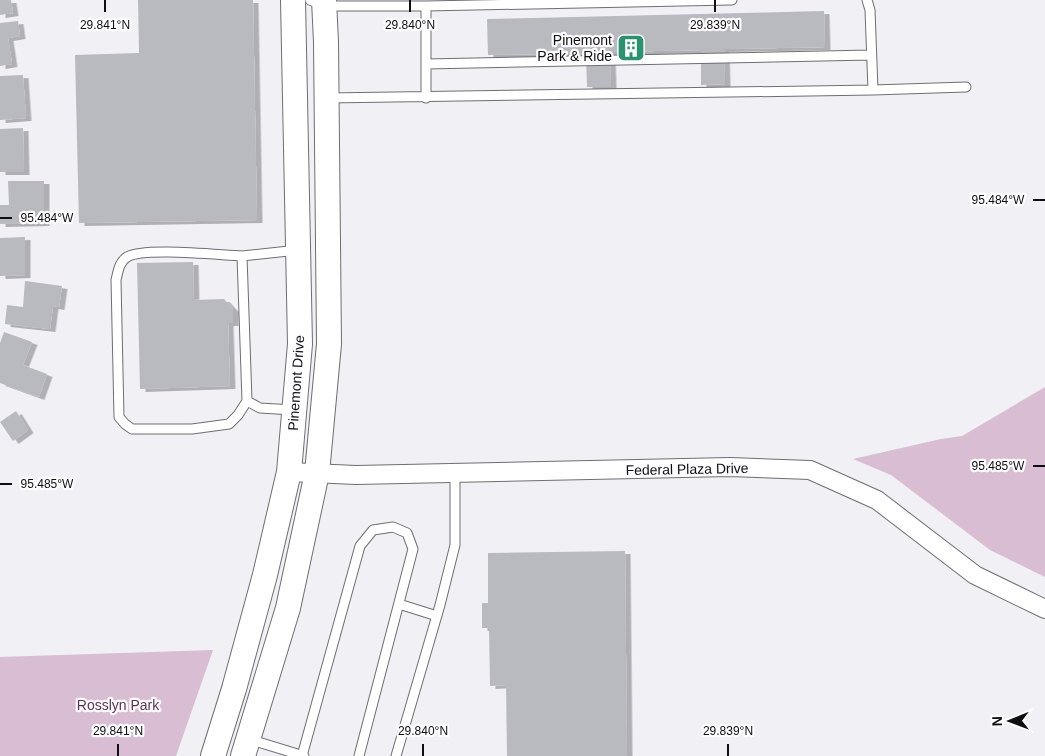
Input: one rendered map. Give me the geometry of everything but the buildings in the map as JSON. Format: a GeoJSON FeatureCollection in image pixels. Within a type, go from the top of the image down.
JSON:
{"type":"FeatureCollection","features":[{"type":"Feature","properties":{"kind":"main road","name":"Pinemont Drive"},"geometry":{"type":"LineString","coordinates":[[213,756],[265,575],[289,472],[300,344],[293,0]]}},
{"type":"Feature","properties":{"kind":"main road","name":"Pinemont Drive"},"geometry":{"type":"LineString","coordinates":[[246,747],[288,608],[317,473],[329,344],[326,42],[319,2]]}},
{"type":"Feature","properties":{"kind":"street","name":"Federal Plaza Drive"},"geometry":{"type":"LineString","coordinates":[[289,472],[356,475],[730,467],[810,470],[877,500],[975,575],[1045,609]]}},
{"type":"Feature","properties":{"kind":"lane"},"geometry":{"type":"LineString","coordinates":[[319,2],[426,6],[732,0]]}},
{"type":"Feature","properties":{"kind":"lane"},"geometry":{"type":"LineString","coordinates":[[867,0],[870,10],[873,90]]}},
{"type":"Feature","properties":{"kind":"lane"},"geometry":{"type":"LineString","coordinates":[[426,6],[426,98]]}},
{"type":"Feature","properties":{"kind":"lane"},"geometry":{"type":"LineString","coordinates":[[426,64],[872,55]]}},
{"type":"Feature","properties":{"kind":"lane"},"geometry":{"type":"LineString","coordinates":[[326,98],[426,98],[966,87]]}},
{"type":"Feature","properties":{"kind":"lane"},"geometry":{"type":"LineString","coordinates":[[242,256],[247,401],[238,415],[229,424],[201,428],[132,429],[119,416],[116,280],[120,263],[127,257],[147,252],[242,256],[298,250]]}},
{"type":"Feature","properties":{"kind":"lane"},"geometry":{"type":"LineString","coordinates":[[247,401],[260,408],[295,410]]}},
{"type":"Feature","properties":{"kind":"lane"},"geometry":{"type":"LineString","coordinates":[[396,756],[437,616],[455,545],[455,473]]}},
{"type":"Feature","properties":{"kind":"lane"},"geometry":{"type":"LineString","coordinates":[[246,747],[303,756],[360,546],[373,530],[393,527],[407,533],[413,549],[359,756]]}},
{"type":"Feature","properties":{"kind":"lane"},"geometry":{"type":"LineString","coordinates":[[399,604],[437,616]]}},
{"type":"Feature","properties":{"kind":"green space"},"geometry":{"type":"Polygon","coordinates":[[[1045,387],[1045,577],[990,550],[891,475],[853,459],[962,436],[1045,387]]]}},
{"type":"Feature","properties":{"kind":"green space","name":"Rosslyn Park"},"geometry":{"type":"Polygon","coordinates":[[[213,650],[176,756],[0,756],[0,657],[213,650]]]}},
{"type":"Feature","properties":{"kind":"place","name":"Pinemont Park & Ride"},"geometry":{"type":"Point","coordinates":[631,48]}}]}
